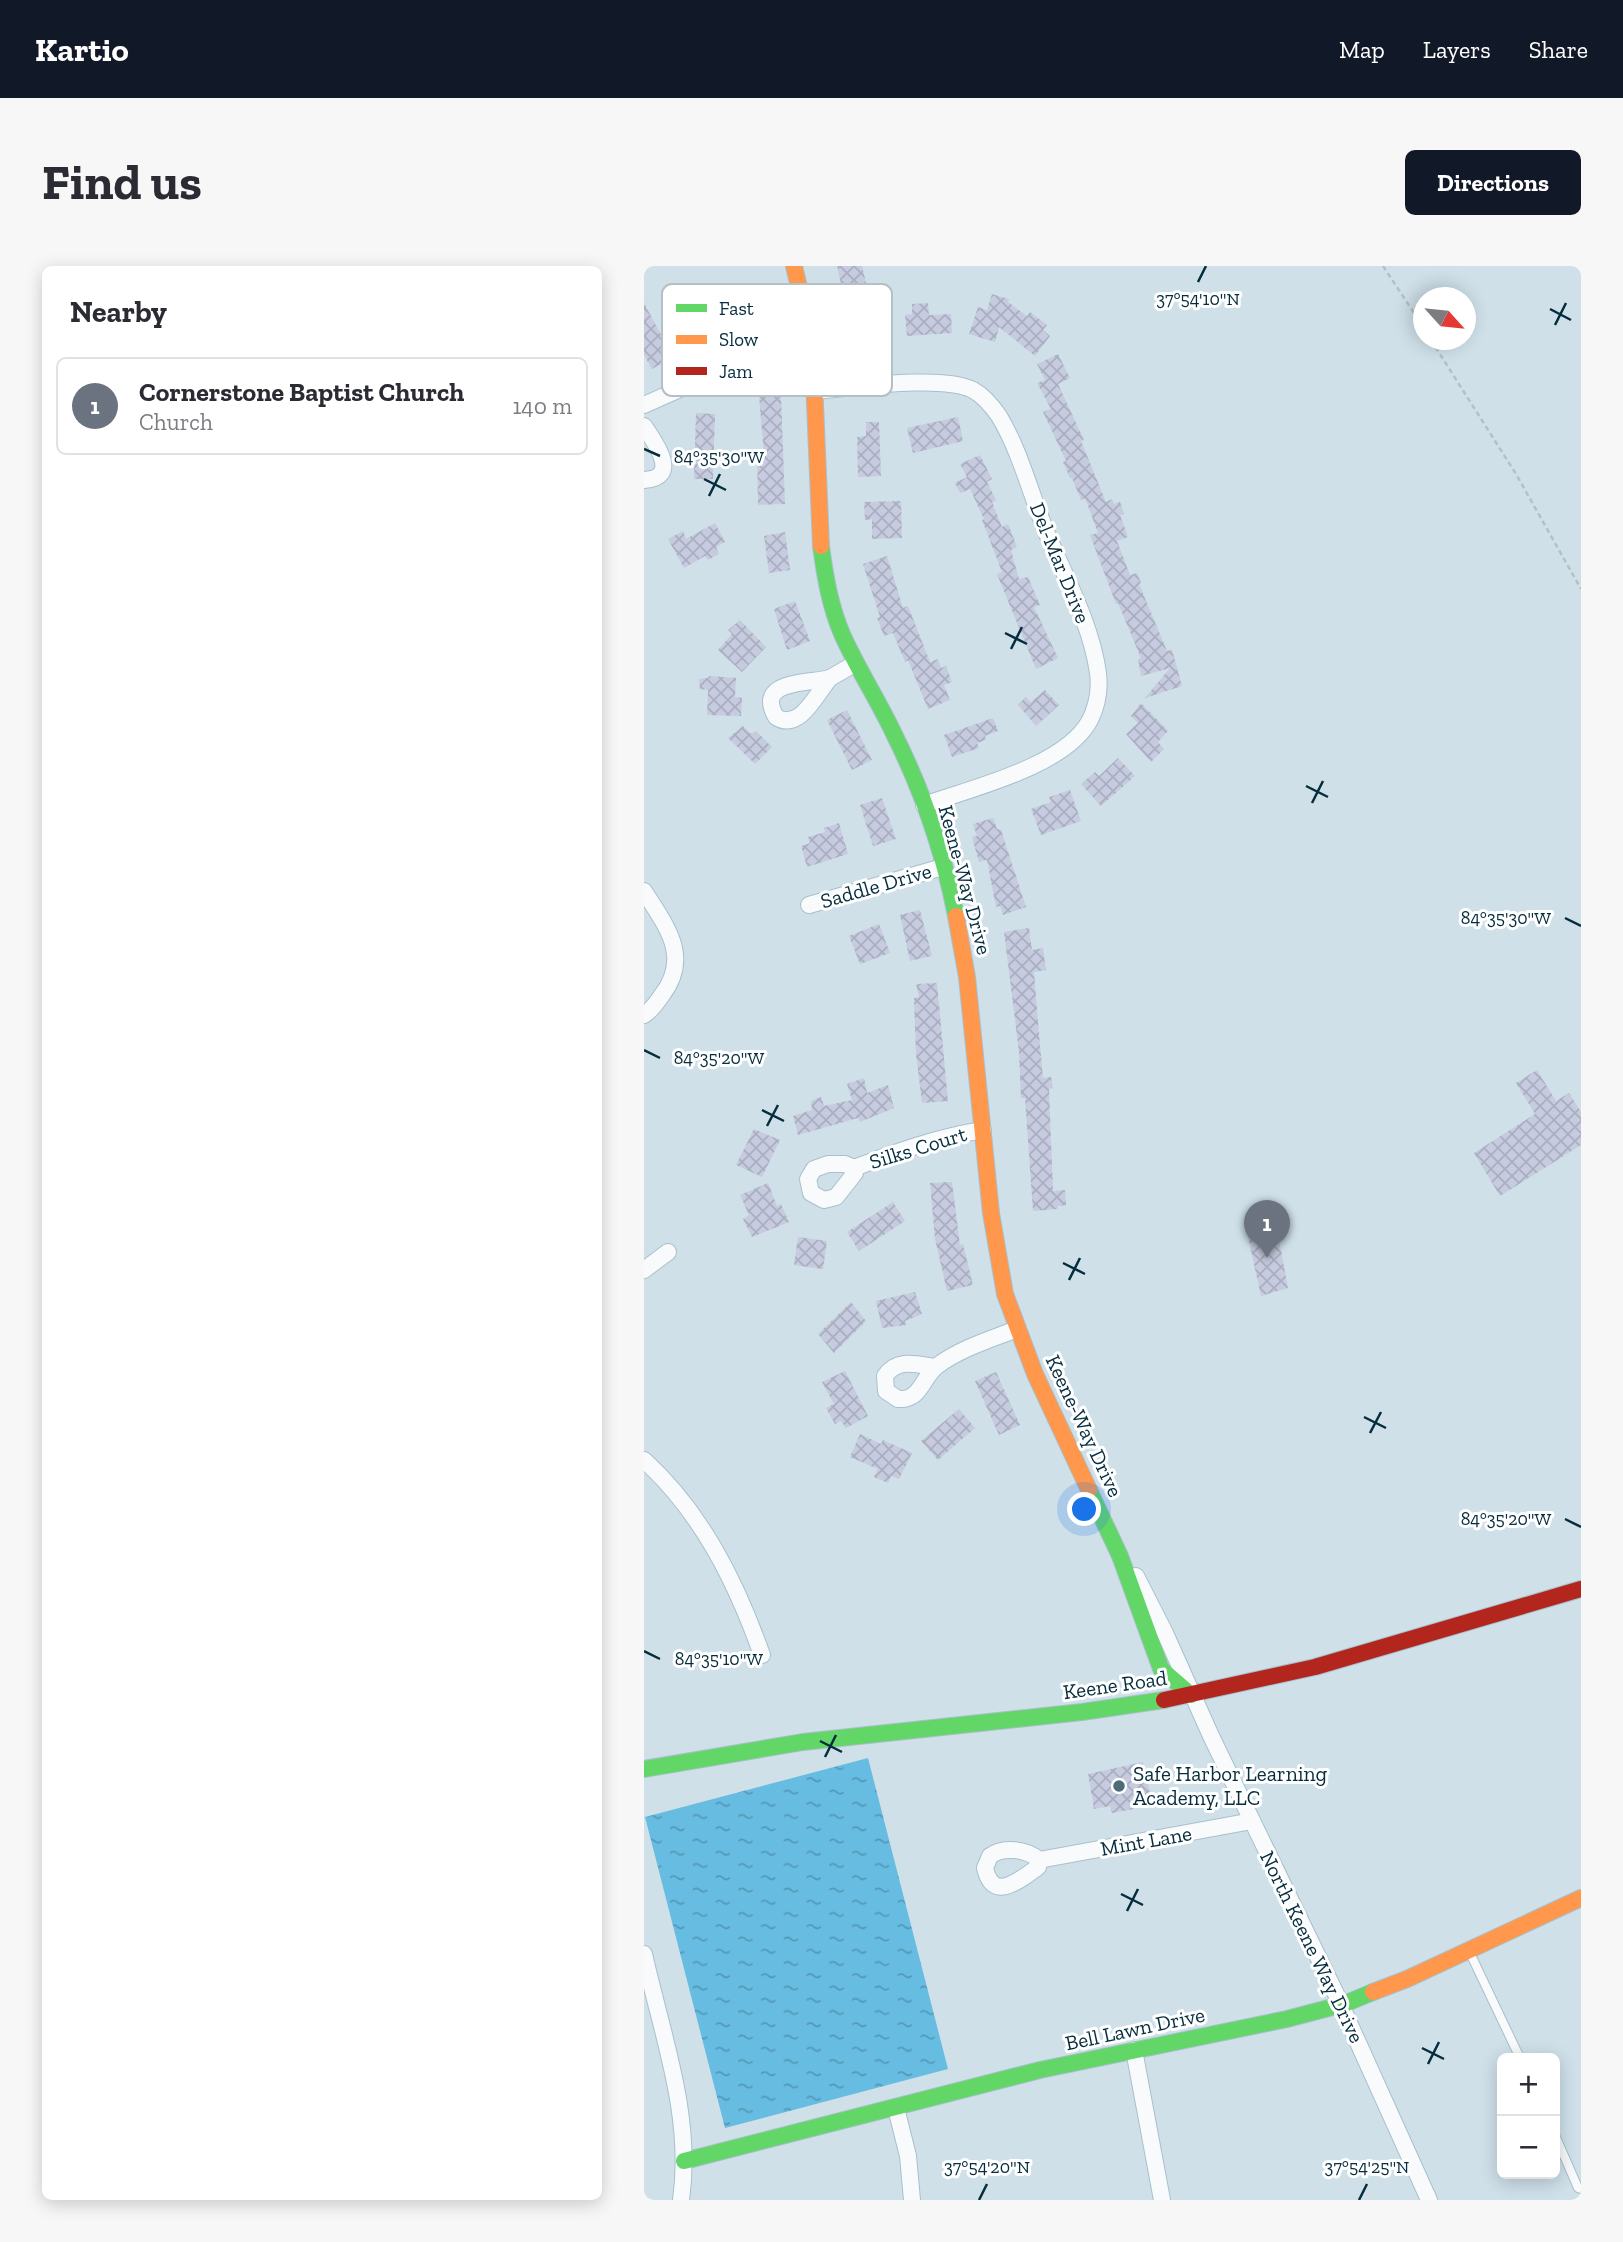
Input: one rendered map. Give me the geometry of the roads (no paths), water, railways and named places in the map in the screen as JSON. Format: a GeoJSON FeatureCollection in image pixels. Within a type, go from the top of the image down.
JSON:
{"type":"FeatureCollection","features":[{"type":"Feature","properties":{"kind":"street","name":"Keene-Way Drive"},"geometry":{"type":"LineString","coordinates":[[794,266],[797,284]]}},
{"type":"Feature","properties":{"kind":"street","name":"Del-Mar Drive"},"geometry":{"type":"LineString","coordinates":[[892,387],[946,384],[971,389],[982,396],[999,416],[1078,608],[1099,677],[1090,720],[1072,743],[1041,763],[924,805]]}},
{"type":"Feature","properties":{"kind":"street"},"geometry":{"type":"LineString","coordinates":[[644,405],[664,396]]}},
{"type":"Feature","properties":{"kind":"street","name":"Keene-Way Drive"},"geometry":{"type":"LineString","coordinates":[[815,396],[822,561],[835,615],[856,663],[895,736],[924,805],[943,867],[965,958],[997,1253],[1005,1294],[1035,1374],[1116,1544],[1161,1670],[1191,1695]]}},
{"type":"Feature","properties":{"kind":"street"},"geometry":{"type":"LineString","coordinates":[[644,426],[663,460],[660,473],[644,480]]}},
{"type":"Feature","properties":{"kind":"street"},"geometry":{"type":"LineString","coordinates":[[830,678],[856,663]]}},
{"type":"Feature","properties":{"kind":"street","name":"Saddle Drive"},"geometry":{"type":"LineString","coordinates":[[809,905],[943,867]]}},
{"type":"Feature","properties":{"kind":"street"},"geometry":{"type":"LineString","coordinates":[[644,891],[673,938],[677,958],[670,985],[644,1015]]}},
{"type":"Feature","properties":{"kind":"street","name":"Silks Court"},"geometry":{"type":"LineString","coordinates":[[854,1168],[905,1149],[983,1130]]}},
{"type":"Feature","properties":{"kind":"street"},"geometry":{"type":"LineString","coordinates":[[644,1270],[668,1252]]}},
{"type":"Feature","properties":{"kind":"street"},"geometry":{"type":"LineString","coordinates":[[934,1367],[949,1357],[1017,1329]]}},
{"type":"Feature","properties":{"kind":"street"},"geometry":{"type":"LineString","coordinates":[[644,1460],[693,1512],[731,1576],[762,1655]]}},
{"type":"Feature","properties":{"kind":"street","name":"Keene Road"},"geometry":{"type":"LineString","coordinates":[[644,1769],[721,1753],[803,1741],[1115,1708],[1191,1695],[1357,1656],[1581,1589]]}},
{"type":"Feature","properties":{"kind":"street","name":"North Keene Way Drive"},"geometry":{"type":"LineString","coordinates":[[1191,1695],[1341,2005],[1429,2200]]}},
{"type":"Feature","properties":{"kind":"street","name":"Mint Lane"},"geometry":{"type":"LineString","coordinates":[[1039,1860],[1252,1821]]}},
{"type":"Feature","properties":{"kind":"street","name":"Bell Lawn Drive"},"geometry":{"type":"LineString","coordinates":[[684,2161],[1040,2070],[1287,2019],[1341,2005],[1407,1979],[1581,1898]]}},
{"type":"Feature","properties":{"kind":"street"},"geometry":{"type":"LineString","coordinates":[[644,1954],[650,2004],[680,2110],[684,2161],[681,2200]]}},
{"type":"Feature","properties":{"kind":"street"},"geometry":{"type":"LineString","coordinates":[[1134,2050],[1162,2200]]}},
{"type":"Feature","properties":{"kind":"street"},"geometry":{"type":"LineString","coordinates":[[896,2108],[909,2163],[912,2200]]}},
{"type":"Feature","properties":{"kind":"lane"},"geometry":{"type":"LineString","coordinates":[[1469,1950],[1518,2053]]}},
{"type":"Feature","properties":{"kind":"lane"},"geometry":{"type":"LineString","coordinates":[[1560,2147],[1578,2188],[1581,2189]]}},
{"type":"Feature","properties":{"kind":"water"},"geometry":{"type":"Polygon","coordinates":[[[868,1758],[948,2069],[725,2128],[645,1817],[868,1758]]]}},
{"type":"Feature","properties":{"kind":"place","name":"Cornerstone Baptist Church"},"geometry":{"type":"Point","coordinates":[1267,1258]}},
{"type":"Feature","properties":{"kind":"place","name":"Safe Harbor Learning Academy, LLC"},"geometry":{"type":"Point","coordinates":[1119,1786]}}]}
